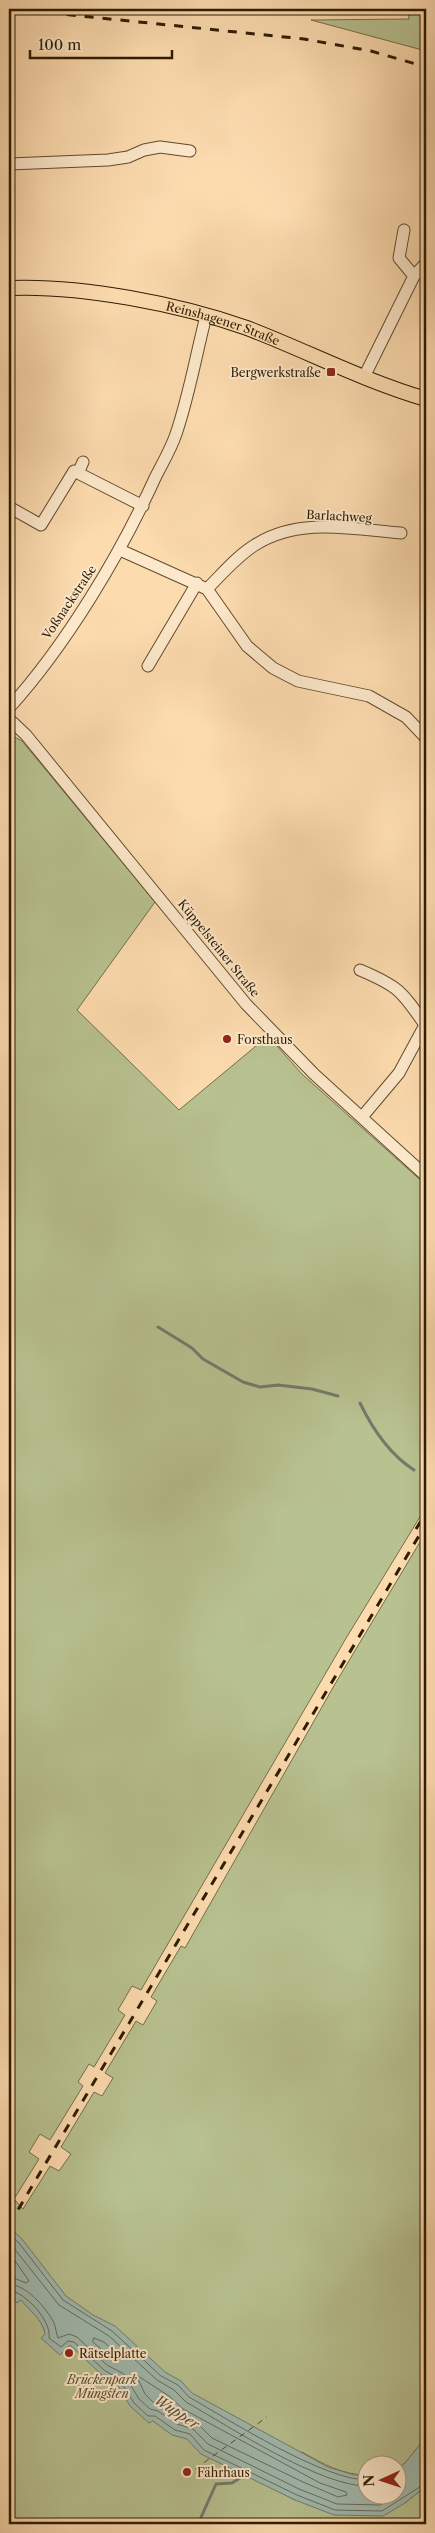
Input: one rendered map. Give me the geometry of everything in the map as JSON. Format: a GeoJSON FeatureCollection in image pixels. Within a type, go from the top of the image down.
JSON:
{"type":"FeatureCollection","features":[{"type":"Feature","properties":{"kind":"main road","name":"Reinshagener Straße"},"geometry":{"type":"LineString","coordinates":[[9,288],[50,289],[135,300],[206,316],[246,328],[364,377],[426,399]]}},
{"type":"Feature","properties":{"kind":"street"},"geometry":{"type":"LineString","coordinates":[[9,164],[108,160],[128,157],[144,150],[160,147],[190,151]]}},
{"type":"Feature","properties":{"kind":"street"},"geometry":{"type":"LineString","coordinates":[[404,230],[399,258],[414,276]]}},
{"type":"Feature","properties":{"kind":"street"},"geometry":{"type":"LineString","coordinates":[[364,377],[414,276],[426,264]]}},
{"type":"Feature","properties":{"kind":"street","name":"Voßnackstraße"},"geometry":{"type":"LineString","coordinates":[[9,708],[64,635],[120,550],[143,506],[176,434],[206,316]]}},
{"type":"Feature","properties":{"kind":"street"},"geometry":{"type":"LineString","coordinates":[[78,474],[83,462]]}},
{"type":"Feature","properties":{"kind":"street"},"geometry":{"type":"LineString","coordinates":[[9,506],[40,525],[74,471],[143,506]]}},
{"type":"Feature","properties":{"kind":"street","name":"Barlachweg"},"geometry":{"type":"LineString","coordinates":[[148,666],[202,586],[254,545],[291,529],[319,527],[401,533]]}},
{"type":"Feature","properties":{"kind":"street"},"geometry":{"type":"LineString","coordinates":[[120,550],[202,586],[247,646],[273,668],[298,681],[369,696],[406,718],[426,738]]}},
{"type":"Feature","properties":{"kind":"street","name":"Küppelsteiner Straße"},"geometry":{"type":"LineString","coordinates":[[9,719],[26,735],[246,1004],[314,1074],[426,1176]]}},
{"type":"Feature","properties":{"kind":"street"},"geometry":{"type":"LineString","coordinates":[[360,970],[389,982],[400,991],[426,1024],[398,1073],[362,1117]]}},
{"type":"Feature","properties":{"kind":"green space"},"geometry":{"type":"Polygon","coordinates":[[[408,9],[426,9],[426,51],[311,20],[409,19],[408,9]]]}},
{"type":"Feature","properties":{"kind":"green space","name":"Brückenpark Müngsten"},"geometry":{"type":"Polygon","coordinates":[[[9,734],[22,741],[155,902],[77,1010],[179,1110],[268,1036],[302,1074],[426,1185],[426,1507],[345,1640],[141,1990],[132,1986],[118,2010],[125,2015],[94,2067],[89,2064],[78,2082],[83,2086],[50,2140],[40,2134],[29,2152],[39,2159],[14,2199],[23,2209],[50,2166],[59,2171],[71,2154],[61,2147],[94,2092],[102,2096],[113,2078],[105,2073],[136,2021],[143,2025],[157,2001],[151,1997],[181,1946],[185,1948],[335,1684],[426,1532],[426,2437],[408,2459],[408,2456],[358,2456],[358,2475],[325,2465],[302,2452],[238,2470],[295,2500],[358,2502],[358,2506],[408,2506],[408,2501],[426,2486],[426,2524],[9,2524],[9,734]]]}},
{"type":"Feature","properties":{"kind":"water","name":"Wupper"},"geometry":{"type":"Polygon","coordinates":[[[9,2227],[22,2239],[66,2296],[93,2315],[115,2326],[165,2372],[181,2381],[192,2393],[328,2467],[358,2475],[358,2506],[400,2506],[383,2516],[334,2515],[295,2500],[201,2454],[187,2439],[172,2435],[153,2421],[149,2423],[130,2406],[116,2382],[102,2375],[70,2345],[60,2355],[41,2338],[45,2334],[39,2320],[21,2300],[17,2303],[9,2293],[9,2227]]]}},
{"type":"Feature","properties":{"kind":"water"},"geometry":{"type":"Polygon","coordinates":[[[426,2437],[426,2486],[408,2501],[408,2459],[426,2437]]]}},
{"type":"Feature","properties":{"kind":"waterway"},"geometry":{"type":"LineString","coordinates":[[158,1327],[192,1348],[203,1359],[243,1382],[260,1387],[278,1385],[312,1389],[338,1396]]}},
{"type":"Feature","properties":{"kind":"waterway"},"geometry":{"type":"LineString","coordinates":[[360,1403],[382,1441],[397,1457],[414,1470]]}},
{"type":"Feature","properties":{"kind":"waterway"},"geometry":{"type":"LineString","coordinates":[[198,2524],[216,2484],[232,2483],[248,2473]]}},
{"type":"Feature","properties":{"kind":"ferry route"},"geometry":{"type":"LineString","coordinates":[[195,2469],[267,2417]]}},
{"type":"Feature","properties":{"kind":"railway"},"geometry":{"type":"LineString","coordinates":[[13,9],[304,39],[371,51],[426,67]]}},
{"type":"Feature","properties":{"kind":"railway"},"geometry":{"type":"LineString","coordinates":[[416,1529],[426,1513]]}},
{"type":"Feature","properties":{"kind":"railway"},"geometry":{"type":"LineString","coordinates":[[9,2225],[426,1524]]}},
{"type":"Feature","properties":{"kind":"place","name":"Bergwerkstraße"},"geometry":{"type":"Point","coordinates":[331,372]}},
{"type":"Feature","properties":{"kind":"place","name":"Forsthaus"},"geometry":{"type":"Point","coordinates":[227,1039]}},
{"type":"Feature","properties":{"kind":"place","name":"Rätselplatte"},"geometry":{"type":"Point","coordinates":[69,2353]}},
{"type":"Feature","properties":{"kind":"place","name":"Fährhaus"},"geometry":{"type":"Point","coordinates":[187,2472]}}]}
